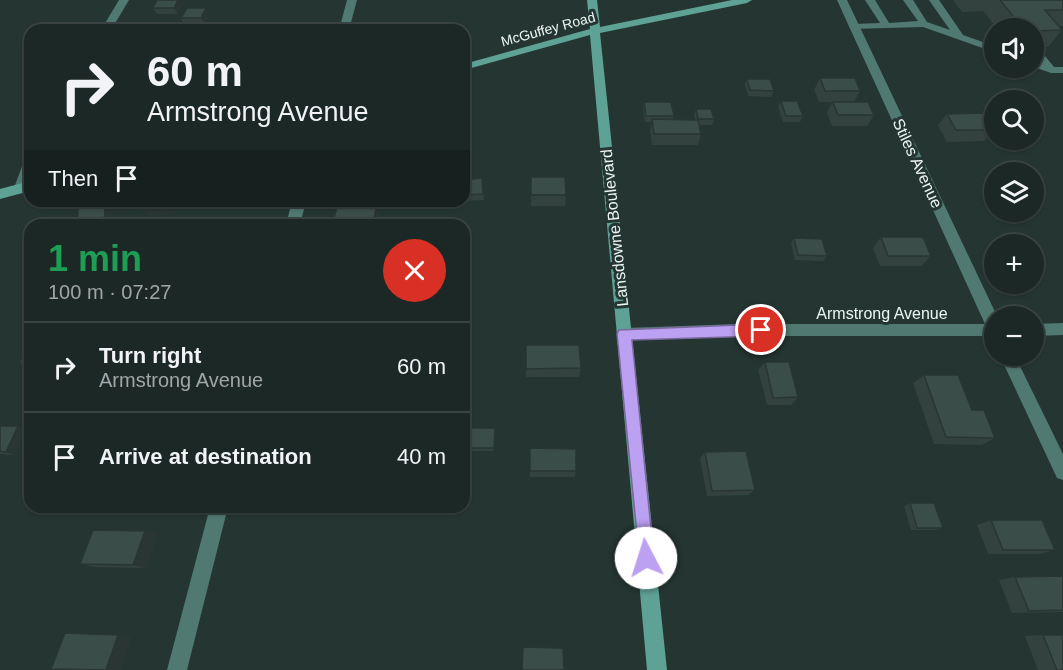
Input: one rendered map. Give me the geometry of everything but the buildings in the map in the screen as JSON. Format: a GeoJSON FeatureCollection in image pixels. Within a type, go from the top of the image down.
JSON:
{"type":"FeatureCollection","features":[{"type":"Feature","properties":{"kind":"street"},"geometry":{"type":"LineString","coordinates":[[110,24],[124,0]]}},
{"type":"Feature","properties":{"kind":"street"},"geometry":{"type":"LineString","coordinates":[[345,24],[351,0]]}},
{"type":"Feature","properties":{"kind":"street","name":"Lansdowne Boulevard"},"geometry":{"type":"LineString","coordinates":[[592,0],[657,670]]}},
{"type":"Feature","properties":{"kind":"street","name":"McGuffey Road"},"geometry":{"type":"LineString","coordinates":[[470,65],[594,31],[747,0]]}},
{"type":"Feature","properties":{"kind":"street","name":"Stiles Avenue"},"geometry":{"type":"LineString","coordinates":[[842,0],[984,306]]}},
{"type":"Feature","properties":{"kind":"street"},"geometry":{"type":"LineString","coordinates":[[0,194],[24,187]]}},
{"type":"Feature","properties":{"kind":"street","name":"Armstrong Avenue"},"geometry":{"type":"LineString","coordinates":[[624,334],[738,330],[984,328]]}},
{"type":"Feature","properties":{"kind":"street"},"geometry":{"type":"LineString","coordinates":[[1044,330],[1063,329]]}},
{"type":"Feature","properties":{"kind":"street"},"geometry":{"type":"LineString","coordinates":[[1013,366],[1063,472]]}},
{"type":"Feature","properties":{"kind":"street"},"geometry":{"type":"LineString","coordinates":[[177,670],[217,513]]}},
{"type":"Feature","properties":{"kind":"lane"},"geometry":{"type":"LineString","coordinates":[[870,0],[886,25]]}},
{"type":"Feature","properties":{"kind":"lane"},"geometry":{"type":"LineString","coordinates":[[908,0],[924,24]]}},
{"type":"Feature","properties":{"kind":"lane"},"geometry":{"type":"LineString","coordinates":[[934,0],[959,36]]}},
{"type":"Feature","properties":{"kind":"lane"},"geometry":{"type":"LineString","coordinates":[[854,27],[924,24],[984,45]]}},
{"type":"Feature","properties":{"kind":"lane"},"geometry":{"type":"LineString","coordinates":[[1044,61],[1051,70]]}},
{"type":"Feature","properties":{"kind":"lane"},"geometry":{"type":"LineString","coordinates":[[1044,68],[1063,70]]}},
{"type":"Feature","properties":{"kind":"route"},"geometry":{"type":"LineString","coordinates":[[646,558],[624,334],[761,330]]}}]}
